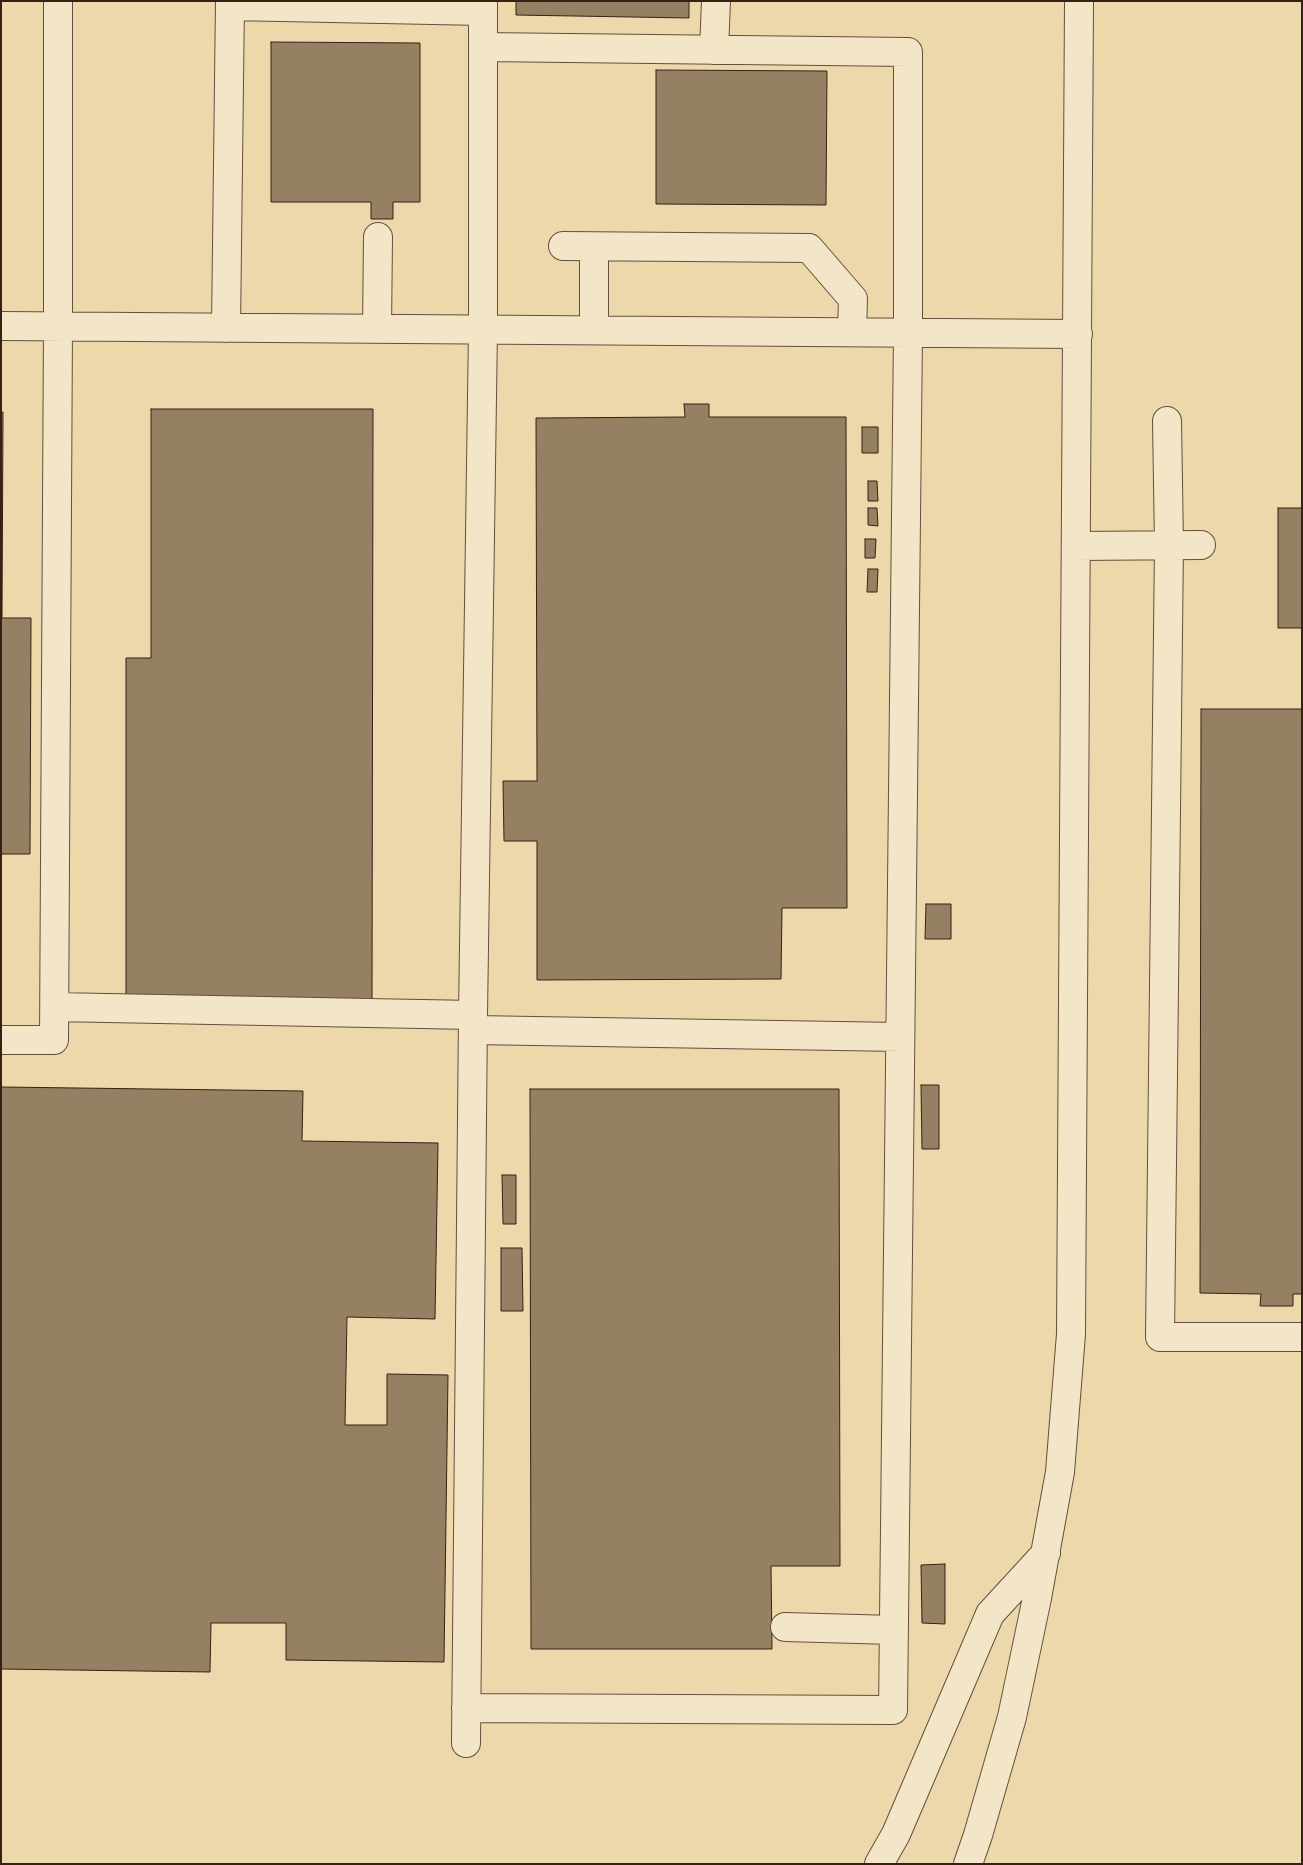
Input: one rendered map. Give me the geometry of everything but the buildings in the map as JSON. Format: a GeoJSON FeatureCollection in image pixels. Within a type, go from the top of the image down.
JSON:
{"type":"FeatureCollection","features":[{"type":"Feature","properties":{"kind":"street"},"geometry":{"type":"LineString","coordinates":[[1,1040],[54,1040],[58,1]]}},
{"type":"Feature","properties":{"kind":"street"},"geometry":{"type":"LineString","coordinates":[[714,50],[716,1]]}},
{"type":"Feature","properties":{"kind":"street"},"geometry":{"type":"LineString","coordinates":[[968,1864],[1012,1716],[1046,1553],[1060,1472],[1071,1334],[1079,1]]}},
{"type":"Feature","properties":{"kind":"street"},"geometry":{"type":"LineString","coordinates":[[226,328],[230,4],[483,6],[483,330],[473,1023],[466,1743]]}},
{"type":"Feature","properties":{"kind":"street"},"geometry":{"type":"LineString","coordinates":[[466,1708],[893,1710],[908,333],[908,52],[483,47]]}},
{"type":"Feature","properties":{"kind":"street"},"geometry":{"type":"LineString","coordinates":[[377,329],[378,236]]}},
{"type":"Feature","properties":{"kind":"street"},"geometry":{"type":"LineString","coordinates":[[563,246],[594,248],[809,248],[853,299],[852,332]]}},
{"type":"Feature","properties":{"kind":"street"},"geometry":{"type":"LineString","coordinates":[[594,248],[594,330]]}},
{"type":"Feature","properties":{"kind":"street"},"geometry":{"type":"LineString","coordinates":[[1,326],[1078,334]]}},
{"type":"Feature","properties":{"kind":"street"},"geometry":{"type":"LineString","coordinates":[[1167,421],[1169,546],[1160,1337],[1302,1337]]}},
{"type":"Feature","properties":{"kind":"street"},"geometry":{"type":"LineString","coordinates":[[1077,546],[1201,545]]}},
{"type":"Feature","properties":{"kind":"street"},"geometry":{"type":"LineString","coordinates":[[55,1007],[900,1037]]}},
{"type":"Feature","properties":{"kind":"street"},"geometry":{"type":"LineString","coordinates":[[879,1864],[896,1834],[990,1614],[1046,1553]]}},
{"type":"Feature","properties":{"kind":"street"},"geometry":{"type":"LineString","coordinates":[[785,1627],[894,1630]]}}]}
